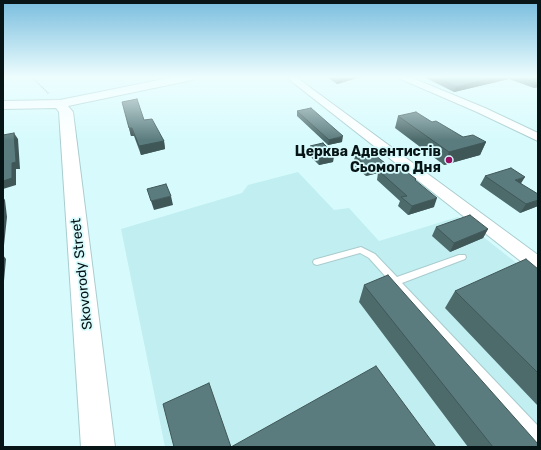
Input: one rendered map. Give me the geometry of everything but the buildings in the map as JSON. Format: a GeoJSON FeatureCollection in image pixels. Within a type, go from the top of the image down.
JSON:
{"type":"FeatureCollection","features":[{"type":"Feature","properties":{"kind":"street"},"geometry":{"type":"LineString","coordinates":[[3,105],[60,104],[89,98]]}},
{"type":"Feature","properties":{"kind":"street"},"geometry":{"type":"LineString","coordinates":[[318,98],[538,265]]}},
{"type":"Feature","properties":{"kind":"street"},"geometry":{"type":"LineString","coordinates":[[453,98],[538,137]]}},
{"type":"Feature","properties":{"kind":"street","name":"Skovorody Street"},"geometry":{"type":"LineString","coordinates":[[60,104],[66,112],[98,447]]}},
{"type":"Feature","properties":{"kind":"lane"},"geometry":{"type":"LineString","coordinates":[[317,262],[354,250],[361,250],[372,256],[538,436]]}},
{"type":"Feature","properties":{"kind":"lane"},"geometry":{"type":"LineString","coordinates":[[396,281],[462,257]]}},
{"type":"Feature","properties":{"kind":"path"},"geometry":{"type":"LineString","coordinates":[[54,98],[60,104]]}},
{"type":"Feature","properties":{"kind":"shaded area"},"geometry":{"type":"Polygon","coordinates":[[[298,172],[334,210],[349,208],[379,241],[458,217],[538,280],[538,447],[165,447],[121,229],[242,193],[248,185],[298,172]]]}},
{"type":"Feature","properties":{"kind":"place","name":"Церква Адвентистів Сьомого Дня"},"geometry":{"type":"Point","coordinates":[449,160]}}]}
